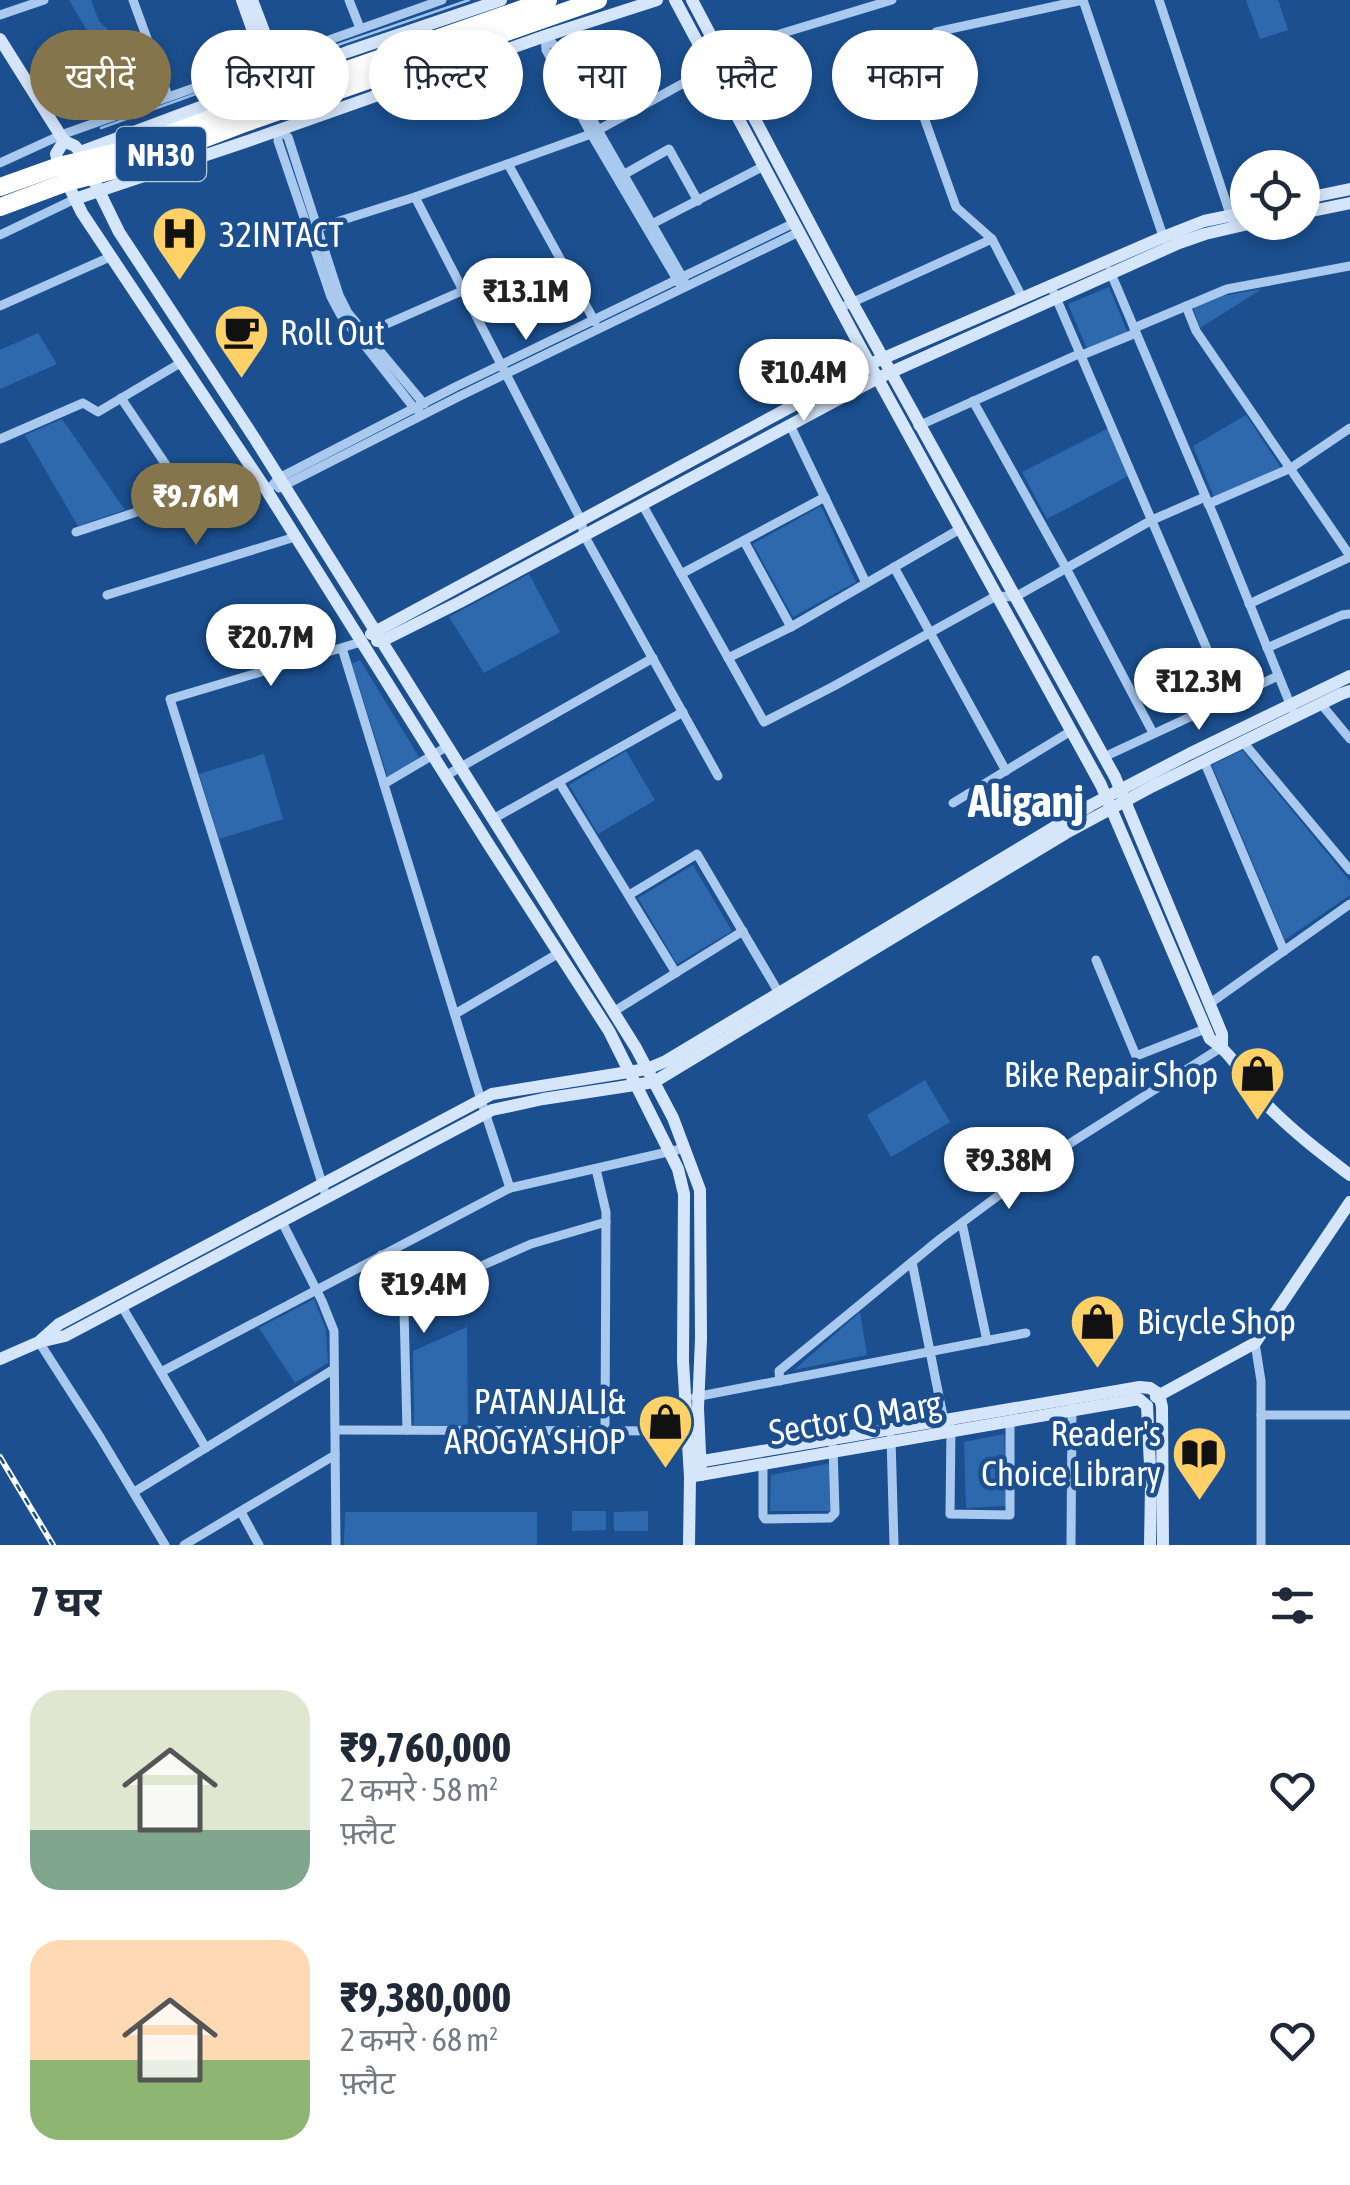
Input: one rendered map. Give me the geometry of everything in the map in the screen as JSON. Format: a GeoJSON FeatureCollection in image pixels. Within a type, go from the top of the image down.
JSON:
{"type":"FeatureCollection","features":[{"type":"Feature","properties":{"kind":"highway","name":"NH30"},"geometry":{"type":"LineString","coordinates":[[0,208],[67,182],[126,150],[548,0]]}},
{"type":"Feature","properties":{"kind":"highway","name":"NH30"},"geometry":{"type":"LineString","coordinates":[[89,170],[134,164],[245,132],[598,0]]}},
{"type":"Feature","properties":{"kind":"highway","name":"NH30"},"geometry":{"type":"LineString","coordinates":[[0,187],[21,178],[67,182]]}},
{"type":"Feature","properties":{"kind":"street"},"geometry":{"type":"LineString","coordinates":[[0,16],[44,0]]}},
{"type":"Feature","properties":{"kind":"street"},"geometry":{"type":"LineString","coordinates":[[133,0],[144,30]]}},
{"type":"Feature","properties":{"kind":"street"},"geometry":{"type":"LineString","coordinates":[[242,0],[255,30]]}},
{"type":"Feature","properties":{"kind":"street"},"geometry":{"type":"LineString","coordinates":[[252,0],[260,30]]}},
{"type":"Feature","properties":{"kind":"street"},"geometry":{"type":"LineString","coordinates":[[350,0],[360,28]]}},
{"type":"Feature","properties":{"kind":"street"},"geometry":{"type":"LineString","coordinates":[[349,32],[442,0]]}},
{"type":"Feature","properties":{"kind":"street"},"geometry":{"type":"LineString","coordinates":[[349,53],[502,0]]}},
{"type":"Feature","properties":{"kind":"street"},"geometry":{"type":"LineString","coordinates":[[564,30],[657,0]]}},
{"type":"Feature","properties":{"kind":"street"},"geometry":{"type":"LineString","coordinates":[[675,0],[694,30]]}},
{"type":"Feature","properties":{"kind":"street"},"geometry":{"type":"LineString","coordinates":[[692,0],[702,30]]}},
{"type":"Feature","properties":{"kind":"street"},"geometry":{"type":"LineString","coordinates":[[800,30],[892,0]]}},
{"type":"Feature","properties":{"kind":"street"},"geometry":{"type":"LineString","coordinates":[[945,30],[1083,0],[1165,243]]}},
{"type":"Feature","properties":{"kind":"street"},"geometry":{"type":"LineString","coordinates":[[1159,0],[1230,215]]}},
{"type":"Feature","properties":{"kind":"street"},"geometry":{"type":"LineString","coordinates":[[245,132],[279,129],[543,37]]}},
{"type":"Feature","properties":{"kind":"street"},"geometry":{"type":"LineString","coordinates":[[0,39],[62,138],[75,146],[119,232],[282,482],[614,1012],[685,1148],[700,1190],[692,1398],[695,1469],[689,1545]]}},
{"type":"Feature","properties":{"kind":"street"},"geometry":{"type":"LineString","coordinates":[[313,230],[594,132],[681,78]]}},
{"type":"Feature","properties":{"kind":"street"},"geometry":{"type":"LineString","coordinates":[[89,170],[191,119]]}},
{"type":"Feature","properties":{"kind":"street"},"geometry":{"type":"LineString","coordinates":[[0,163],[107,120]]}},
{"type":"Feature","properties":{"kind":"street"},"geometry":{"type":"LineString","coordinates":[[587,120],[682,281]]}},
{"type":"Feature","properties":{"kind":"street"},"geometry":{"type":"LineString","coordinates":[[742,120],[797,228],[846,306]]}},
{"type":"Feature","properties":{"kind":"street"},"geometry":{"type":"LineString","coordinates":[[745,120],[884,375],[906,431],[1108,803],[1210,1039],[1222,1047],[1264,1102],[1350,1176]]}},
{"type":"Feature","properties":{"kind":"street"},"geometry":{"type":"LineString","coordinates":[[925,120],[956,207],[992,240],[1026,304]]}},
{"type":"Feature","properties":{"kind":"street"},"geometry":{"type":"LineString","coordinates":[[279,129],[288,137],[313,230],[348,313],[425,415]]}},
{"type":"Feature","properties":{"kind":"street"},"geometry":{"type":"LineString","coordinates":[[62,138],[56,154],[67,182],[110,257],[256,474],[609,1031],[678,1168],[684,1194],[683,1362],[692,1398]]}},
{"type":"Feature","properties":{"kind":"street"},"geometry":{"type":"LineString","coordinates":[[620,176],[669,149],[698,200]]}},
{"type":"Feature","properties":{"kind":"street"},"geometry":{"type":"LineString","coordinates":[[13,157],[21,178]]}},
{"type":"Feature","properties":{"kind":"street"},"geometry":{"type":"LineString","coordinates":[[508,164],[597,324]]}},
{"type":"Feature","properties":{"kind":"street"},"geometry":{"type":"LineString","coordinates":[[649,226],[764,166]]}},
{"type":"Feature","properties":{"kind":"street"},"geometry":{"type":"LineString","coordinates":[[0,235],[67,182]]}},
{"type":"Feature","properties":{"kind":"street"},"geometry":{"type":"LineString","coordinates":[[1320,195],[1350,189]]}},
{"type":"Feature","properties":{"kind":"street"},"geometry":{"type":"LineString","coordinates":[[415,197],[581,520],[584,535],[718,776]]}},
{"type":"Feature","properties":{"kind":"street"},"geometry":{"type":"LineString","coordinates":[[1320,209],[1350,203]]}},
{"type":"Feature","properties":{"kind":"street"},"geometry":{"type":"LineString","coordinates":[[378,636],[581,520],[877,362],[1026,304],[1165,243],[1205,234],[1230,222]]}},
{"type":"Feature","properties":{"kind":"street"},"geometry":{"type":"LineString","coordinates":[[267,492],[419,406],[797,228]]}},
{"type":"Feature","properties":{"kind":"street"},"geometry":{"type":"LineString","coordinates":[[846,306],[992,240]]}},
{"type":"Feature","properties":{"kind":"street"},"geometry":{"type":"LineString","coordinates":[[0,306],[110,257]]}},
{"type":"Feature","properties":{"kind":"street"},"geometry":{"type":"LineString","coordinates":[[906,431],[1227,289],[1350,266]]}},
{"type":"Feature","properties":{"kind":"street"},"geometry":{"type":"LineString","coordinates":[[1108,268],[1292,711]]}},
{"type":"Feature","properties":{"kind":"street"},"geometry":{"type":"LineString","coordinates":[[362,335],[462,291]]}},
{"type":"Feature","properties":{"kind":"street"},"geometry":{"type":"LineString","coordinates":[[1054,292],[1228,698]]}},
{"type":"Feature","properties":{"kind":"street"},"geometry":{"type":"LineString","coordinates":[[325,1189],[170,699],[378,636],[584,535],[1026,304]]}},
{"type":"Feature","properties":{"kind":"street"},"geometry":{"type":"LineString","coordinates":[[1186,306],[1196,331],[1350,556],[1249,604]]}},
{"type":"Feature","properties":{"kind":"street"},"geometry":{"type":"LineString","coordinates":[[0,438],[83,403],[98,412],[182,362]]}},
{"type":"Feature","properties":{"kind":"street"},"geometry":{"type":"LineString","coordinates":[[282,482],[425,415],[502,370]]}},
{"type":"Feature","properties":{"kind":"street"},"geometry":{"type":"LineString","coordinates":[[884,375],[920,425],[1104,756],[1222,1034],[1222,1047]]}},
{"type":"Feature","properties":{"kind":"street"},"geometry":{"type":"LineString","coordinates":[[121,398],[187,496]]}},
{"type":"Feature","properties":{"kind":"street"},"geometry":{"type":"LineString","coordinates":[[973,401],[1154,733]]}},
{"type":"Feature","properties":{"kind":"street"},"geometry":{"type":"LineString","coordinates":[[790,425],[866,583]]}},
{"type":"Feature","properties":{"kind":"street"},"geometry":{"type":"LineString","coordinates":[[642,504],[764,722],[996,596],[1015,597],[1152,520],[1292,468],[1350,428]]}},
{"type":"Feature","properties":{"kind":"street"},"geometry":{"type":"LineString","coordinates":[[76,532],[256,474]]}},
{"type":"Feature","properties":{"kind":"street"},"geometry":{"type":"LineString","coordinates":[[681,574],[825,497]]}},
{"type":"Feature","properties":{"kind":"street"},"geometry":{"type":"LineString","coordinates":[[728,658],[791,627],[960,529]]}},
{"type":"Feature","properties":{"kind":"street"},"geometry":{"type":"LineString","coordinates":[[107,595],[295,537]]}},
{"type":"Feature","properties":{"kind":"street"},"geometry":{"type":"LineString","coordinates":[[744,540],[791,627]]}},
{"type":"Feature","properties":{"kind":"street"},"geometry":{"type":"LineString","coordinates":[[894,567],[1006,770]]}},
{"type":"Feature","properties":{"kind":"street"},"geometry":{"type":"LineString","coordinates":[[1267,648],[1350,614]]}},
{"type":"Feature","properties":{"kind":"street"},"geometry":{"type":"LineString","coordinates":[[342,648],[510,1188]]}},
{"type":"Feature","properties":{"kind":"street"},"geometry":{"type":"LineString","coordinates":[[446,776],[653,658]]}},
{"type":"Feature","properties":{"kind":"street"},"geometry":{"type":"LineString","coordinates":[[1104,756],[1278,676]]}},
{"type":"Feature","properties":{"kind":"street"},"geometry":{"type":"LineString","coordinates":[[1122,796],[1243,742],[1350,676]]}},
{"type":"Feature","properties":{"kind":"street"},"geometry":{"type":"LineString","coordinates":[[650,1075],[666,1061],[779,993],[1066,833],[1108,803],[1292,711],[1350,691]]}},
{"type":"Feature","properties":{"kind":"street"},"geometry":{"type":"LineString","coordinates":[[1321,704],[1350,739]]}},
{"type":"Feature","properties":{"kind":"street"},"geometry":{"type":"LineString","coordinates":[[494,818],[683,712]]}},
{"type":"Feature","properties":{"kind":"street"},"geometry":{"type":"LineString","coordinates":[[953,803],[1071,731]]}},
{"type":"Feature","properties":{"kind":"street"},"geometry":{"type":"LineString","coordinates":[[1243,742],[1350,870]]}},
{"type":"Feature","properties":{"kind":"street"},"geometry":{"type":"LineString","coordinates":[[384,784],[448,746]]}},
{"type":"Feature","properties":{"kind":"street"},"geometry":{"type":"LineString","coordinates":[[1204,761],[1284,951]]}},
{"type":"Feature","properties":{"kind":"street"},"geometry":{"type":"LineString","coordinates":[[558,782],[676,973]]}},
{"type":"Feature","properties":{"kind":"street"},"geometry":{"type":"LineString","coordinates":[[629,895],[697,854],[779,993]]}},
{"type":"Feature","properties":{"kind":"street"},"geometry":{"type":"LineString","coordinates":[[1209,1004],[1350,904]]}},
{"type":"Feature","properties":{"kind":"street"},"geometry":{"type":"LineString","coordinates":[[39,1342],[59,1324],[483,1107],[492,1110],[650,1075],[935,906]]}},
{"type":"Feature","properties":{"kind":"street"},"geometry":{"type":"LineString","coordinates":[[614,1012],[742,932]]}},
{"type":"Feature","properties":{"kind":"street"},"geometry":{"type":"LineString","coordinates":[[454,1014],[559,954]]}},
{"type":"Feature","properties":{"kind":"street"},"geometry":{"type":"LineString","coordinates":[[1096,960],[1136,1056],[1205,1029]]}},
{"type":"Feature","properties":{"kind":"street"},"geometry":{"type":"LineString","coordinates":[[780,1381],[780,1372],[962,1222],[1061,1149],[1222,1047]]}},
{"type":"Feature","properties":{"kind":"street"},"geometry":{"type":"LineString","coordinates":[[161,1372],[510,1188],[685,1148]]}},
{"type":"Feature","properties":{"kind":"street"},"geometry":{"type":"LineString","coordinates":[[596,1168],[606,1212],[605,1430]]}},
{"type":"Feature","properties":{"kind":"street"},"geometry":{"type":"LineString","coordinates":[[0,1356],[64,1336],[281,1220],[325,1189]]}},
{"type":"Feature","properties":{"kind":"street"},"geometry":{"type":"LineString","coordinates":[[1150,1545],[1147,1406],[1159,1394],[1256,1343],[1350,1202]]}},
{"type":"Feature","properties":{"kind":"street"},"geometry":{"type":"LineString","coordinates":[[281,1220],[334,1331],[336,1545]]}},
{"type":"Feature","properties":{"kind":"street"},"geometry":{"type":"LineString","coordinates":[[404,1308],[479,1266],[531,1244],[606,1222]]}},
{"type":"Feature","properties":{"kind":"street"},"geometry":{"type":"LineString","coordinates":[[962,1222],[987,1341]]}},
{"type":"Feature","properties":{"kind":"street"},"geometry":{"type":"LineString","coordinates":[[381,1255],[404,1308],[407,1430]]}},
{"type":"Feature","properties":{"kind":"street"},"geometry":{"type":"LineString","coordinates":[[912,1262],[948,1426],[950,1514],[1010,1515],[1010,1421]]}},
{"type":"Feature","properties":{"kind":"street"},"geometry":{"type":"LineString","coordinates":[[121,1305],[206,1448]]}},
{"type":"Feature","properties":{"kind":"street"},"geometry":{"type":"LineString","coordinates":[[692,1398],[1026,1333]]}},
{"type":"Feature","properties":{"kind":"street"},"geometry":{"type":"LineString","coordinates":[[39,1342],[165,1545]]}},
{"type":"Feature","properties":{"kind":"street"},"geometry":{"type":"LineString","coordinates":[[1256,1343],[1260,1381],[1260,1545]]}},
{"type":"Feature","properties":{"kind":"street"},"geometry":{"type":"LineString","coordinates":[[134,1492],[334,1370]]}},
{"type":"Feature","properties":{"kind":"street"},"geometry":{"type":"LineString","coordinates":[[695,1469],[1150,1388],[1159,1394],[1162,1407],[1163,1545]]}},
{"type":"Feature","properties":{"kind":"street","name":"Sector Q Marg"},"geometry":{"type":"LineString","coordinates":[[948,1426],[1010,1421],[1072,1404],[1138,1399],[1147,1406]]}},
{"type":"Feature","properties":{"kind":"street"},"geometry":{"type":"LineString","coordinates":[[1072,1404],[1072,1545]]}},
{"type":"Feature","properties":{"kind":"street"},"geometry":{"type":"LineString","coordinates":[[1260,1415],[1350,1414]]}},
{"type":"Feature","properties":{"kind":"street"},"geometry":{"type":"LineString","coordinates":[[334,1430],[693,1431]]}},
{"type":"Feature","properties":{"kind":"street"},"geometry":{"type":"LineString","coordinates":[[891,1435],[894,1545]]}},
{"type":"Feature","properties":{"kind":"street"},"geometry":{"type":"LineString","coordinates":[[763,1464],[765,1519],[830,1518],[835,1513],[832,1446]]}},
{"type":"Feature","properties":{"kind":"street","name":"Sector Q Marg"},"geometry":{"type":"LineString","coordinates":[[695,1469],[763,1464],[832,1446]]}},
{"type":"Feature","properties":{"kind":"street"},"geometry":{"type":"LineString","coordinates":[[184,1545],[335,1455]]}},
{"type":"Feature","properties":{"kind":"street"},"geometry":{"type":"LineString","coordinates":[[240,1512],[259,1545]]}},
{"type":"Feature","properties":{"kind":"shaded area"},"geometry":{"type":"Polygon","coordinates":[[[69,0],[91,0],[99,21],[109,30],[87,30],[69,0]]]}},
{"type":"Feature","properties":{"kind":"shaded area"},"geometry":{"type":"Polygon","coordinates":[[[1246,0],[1278,0],[1288,30],[1260,39],[1246,0]]]}},
{"type":"Feature","properties":{"kind":"shaded area"},"geometry":{"type":"Polygon","coordinates":[[[1109,287],[1128,334],[1088,351],[1068,304],[1109,287]]]}},
{"type":"Feature","properties":{"kind":"shaded area"},"geometry":{"type":"Polygon","coordinates":[[[1262,289],[1200,328],[1193,308],[1222,296],[1262,289]]]}},
{"type":"Feature","properties":{"kind":"shaded area"},"geometry":{"type":"Polygon","coordinates":[[[38,333],[57,364],[0,389],[0,350],[38,333]]]}},
{"type":"Feature","properties":{"kind":"shaded area"},"geometry":{"type":"Polygon","coordinates":[[[1246,415],[1281,468],[1214,497],[1193,446],[1246,415]]]}},
{"type":"Feature","properties":{"kind":"shaded area"},"geometry":{"type":"Polygon","coordinates":[[[62,419],[125,510],[78,526],[25,435],[62,419]]]}},
{"type":"Feature","properties":{"kind":"shaded area"},"geometry":{"type":"Polygon","coordinates":[[[1109,428],[1128,476],[1047,519],[1022,472],[1109,428]]]}},
{"type":"Feature","properties":{"kind":"shaded area"},"geometry":{"type":"Polygon","coordinates":[[[821,506],[856,582],[793,617],[753,544],[821,506]]]}},
{"type":"Feature","properties":{"kind":"shaded area"},"geometry":{"type":"Polygon","coordinates":[[[529,574],[560,632],[484,673],[449,617],[529,574]]]}},
{"type":"Feature","properties":{"kind":"shaded area"},"geometry":{"type":"Polygon","coordinates":[[[360,660],[419,757],[388,778],[352,664],[360,660]]]}},
{"type":"Feature","properties":{"kind":"shaded area"},"geometry":{"type":"Polygon","coordinates":[[[1242,750],[1350,881],[1350,895],[1285,940],[1212,765],[1242,750]]]}},
{"type":"Feature","properties":{"kind":"shaded area"},"geometry":{"type":"Polygon","coordinates":[[[626,751],[655,800],[598,834],[569,785],[626,751]]]}},
{"type":"Feature","properties":{"kind":"shaded area"},"geometry":{"type":"Polygon","coordinates":[[[264,754],[283,819],[219,839],[199,774],[264,754]]]}},
{"type":"Feature","properties":{"kind":"shaded area"},"geometry":{"type":"Polygon","coordinates":[[[693,865],[732,931],[677,964],[638,898],[693,865]]]}},
{"type":"Feature","properties":{"kind":"shaded area"},"geometry":{"type":"Polygon","coordinates":[[[925,1080],[950,1122],[891,1157],[867,1115],[925,1080]]]}},
{"type":"Feature","properties":{"kind":"shaded area"},"geometry":{"type":"Polygon","coordinates":[[[314,1299],[326,1330],[328,1363],[295,1383],[259,1328],[314,1299]]]}},
{"type":"Feature","properties":{"kind":"shaded area"},"geometry":{"type":"Polygon","coordinates":[[[860,1312],[867,1355],[794,1370],[860,1312]]]}},
{"type":"Feature","properties":{"kind":"shaded area"},"geometry":{"type":"Polygon","coordinates":[[[467,1327],[468,1425],[414,1425],[413,1351],[467,1327]]]}},
{"type":"Feature","properties":{"kind":"shaded area"},"geometry":{"type":"Polygon","coordinates":[[[1004,1434],[1007,1506],[966,1508],[964,1442],[1004,1434]]]}},
{"type":"Feature","properties":{"kind":"shaded area"},"geometry":{"type":"Polygon","coordinates":[[[831,1463],[831,1511],[770,1511],[771,1475],[831,1463]]]}},
{"type":"Feature","properties":{"kind":"shaded area"},"geometry":{"type":"Polygon","coordinates":[[[572,1511],[606,1511],[606,1530],[572,1531],[572,1511]]]}},
{"type":"Feature","properties":{"kind":"shaded area"},"geometry":{"type":"Polygon","coordinates":[[[648,1511],[648,1531],[614,1531],[614,1512],[648,1511]]]}},
{"type":"Feature","properties":{"kind":"shaded area"},"geometry":{"type":"Polygon","coordinates":[[[345,1512],[537,1512],[537,1545],[344,1545],[345,1512]]]}},
{"type":"Feature","properties":{"kind":"waterway"},"geometry":{"type":"LineString","coordinates":[[349,41],[469,0]]}},
{"type":"Feature","properties":{"kind":"waterway"},"geometry":{"type":"LineString","coordinates":[[101,128],[191,96]]}},
{"type":"Feature","properties":{"kind":"railway"},"geometry":{"type":"LineString","coordinates":[[0,1457],[53,1545]]}},
{"type":"Feature","properties":{"kind":"place","name":"32INTACT"},"geometry":{"type":"Point","coordinates":[180,283]}},
{"type":"Feature","properties":{"kind":"place","name":"Roll Out"},"geometry":{"type":"Point","coordinates":[241,381]}},
{"type":"Feature","properties":{"kind":"place","name":"Bike Repair Shop"},"geometry":{"type":"Point","coordinates":[1257,1123]}},
{"type":"Feature","properties":{"kind":"place","name":"Bicycle Shop"},"geometry":{"type":"Point","coordinates":[1098,1370]}},
{"type":"Feature","properties":{"kind":"place","name":"PATANJALI& AROGYA SHOP"},"geometry":{"type":"Point","coordinates":[665,1470]}},
{"type":"Feature","properties":{"kind":"place","name":"Reader's Choice Library"},"geometry":{"type":"Point","coordinates":[1200,1502]}},
{"type":"Feature","properties":{"kind":"district","name":"Aliganj"},"geometry":{"type":"Point","coordinates":[1026,801]}}]}
